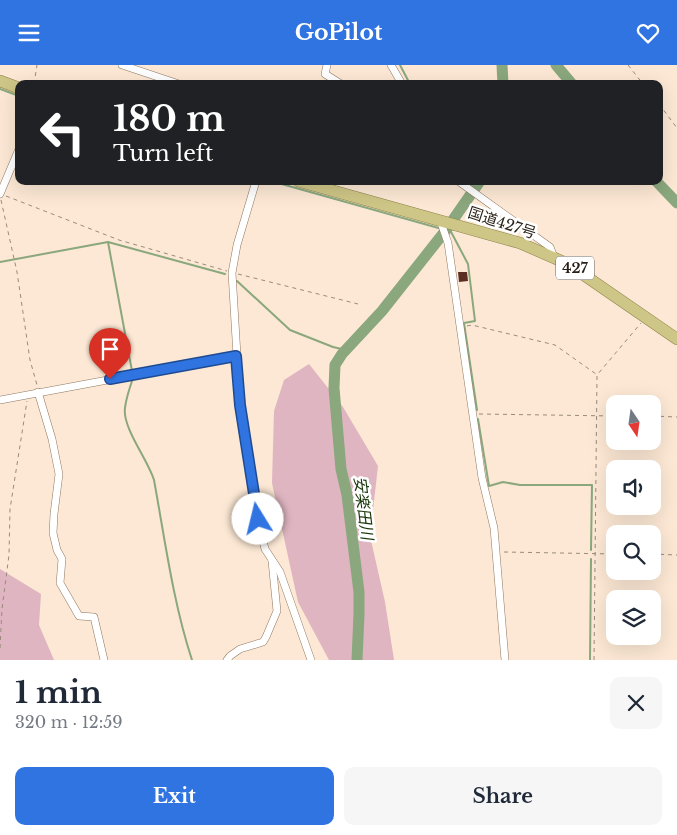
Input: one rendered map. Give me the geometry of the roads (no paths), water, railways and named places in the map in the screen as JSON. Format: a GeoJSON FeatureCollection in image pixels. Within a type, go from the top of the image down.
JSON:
{"type":"FeatureCollection","features":[{"type":"Feature","properties":{"kind":"highway"},"geometry":{"type":"LineString","coordinates":[[0,81],[15,87]]}},
{"type":"Feature","properties":{"kind":"highway","name":"国道427号"},"geometry":{"type":"LineString","coordinates":[[311,185],[447,226],[520,243],[554,257],[568,263],[677,339]]}},
{"type":"Feature","properties":{"kind":"street"},"geometry":{"type":"LineString","coordinates":[[122,65],[167,80]]}},
{"type":"Feature","properties":{"kind":"street"},"geometry":{"type":"LineString","coordinates":[[327,65],[325,74],[335,80]]}},
{"type":"Feature","properties":{"kind":"street"},"geometry":{"type":"LineString","coordinates":[[391,65],[400,80]]}},
{"type":"Feature","properties":{"kind":"street"},"geometry":{"type":"LineString","coordinates":[[0,194],[15,158]]}},
{"type":"Feature","properties":{"kind":"street"},"geometry":{"type":"LineString","coordinates":[[255,185],[237,245],[232,273],[240,405],[258,519],[266,549],[280,572],[311,660]]}},
{"type":"Feature","properties":{"kind":"street"},"geometry":{"type":"LineString","coordinates":[[464,185],[550,247],[554,257]]}},
{"type":"Feature","properties":{"kind":"street"},"geometry":{"type":"LineString","coordinates":[[447,226],[482,478],[494,528],[505,660]]}},
{"type":"Feature","properties":{"kind":"street"},"geometry":{"type":"LineString","coordinates":[[0,400],[236,356]]}},
{"type":"Feature","properties":{"kind":"street"},"geometry":{"type":"LineString","coordinates":[[38,392],[52,439],[59,474],[54,514],[54,533],[62,559],[60,583],[79,616],[94,617],[104,660]]}},
{"type":"Feature","properties":{"kind":"street"},"geometry":{"type":"LineString","coordinates":[[227,660],[240,649],[263,642],[266,637],[277,611],[272,560]]}},
{"type":"Feature","properties":{"kind":"waterway"},"geometry":{"type":"LineString","coordinates":[[400,65],[408,80]]}},
{"type":"Feature","properties":{"kind":"waterway"},"geometry":{"type":"LineString","coordinates":[[502,65],[503,80]]}},
{"type":"Feature","properties":{"kind":"waterway"},"geometry":{"type":"LineString","coordinates":[[556,65],[569,80]]}},
{"type":"Feature","properties":{"kind":"waterway"},"geometry":{"type":"LineString","coordinates":[[0,89],[15,95]]}},
{"type":"Feature","properties":{"kind":"waterway"},"geometry":{"type":"LineString","coordinates":[[285,185],[442,229]]}},
{"type":"Feature","properties":{"kind":"waterway","name":"安楽田川"},"geometry":{"type":"LineString","coordinates":[[357,660],[359,592],[347,495],[341,469],[334,388],[335,365],[342,354],[382,311],[446,230],[477,185]]}},
{"type":"Feature","properties":{"kind":"waterway"},"geometry":{"type":"LineString","coordinates":[[660,185],[677,203]]}},
{"type":"Feature","properties":{"kind":"waterway"},"geometry":{"type":"LineString","coordinates":[[449,228],[468,264],[475,321],[464,323],[477,410]]}},
{"type":"Feature","properties":{"kind":"waterway"},"geometry":{"type":"LineString","coordinates":[[108,242],[132,371]]}},
{"type":"Feature","properties":{"kind":"waterway"},"geometry":{"type":"LineString","coordinates":[[0,262],[108,242],[225,274]]}},
{"type":"Feature","properties":{"kind":"waterway"},"geometry":{"type":"LineString","coordinates":[[237,281],[290,330],[333,347],[346,350]]}},
{"type":"Feature","properties":{"kind":"waterway"},"geometry":{"type":"LineString","coordinates":[[133,378],[126,400],[125,416],[131,434],[154,480],[175,593],[192,660]]}},
{"type":"Feature","properties":{"kind":"waterway"},"geometry":{"type":"LineString","coordinates":[[478,419],[489,486],[503,482],[520,485],[592,485],[591,550]]}},
{"type":"Feature","properties":{"kind":"waterway"},"geometry":{"type":"LineString","coordinates":[[590,660],[591,559]]}}]}
